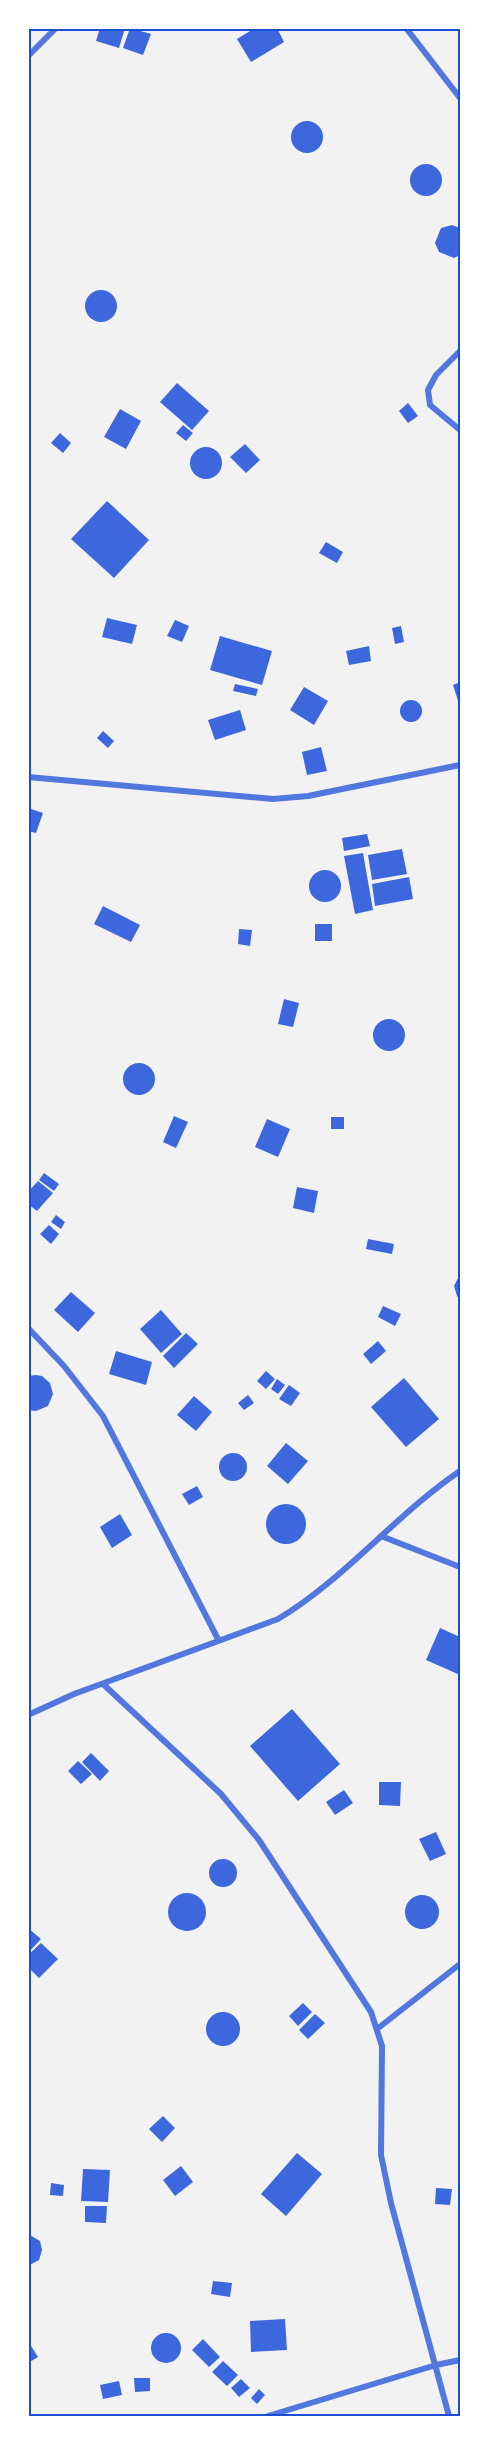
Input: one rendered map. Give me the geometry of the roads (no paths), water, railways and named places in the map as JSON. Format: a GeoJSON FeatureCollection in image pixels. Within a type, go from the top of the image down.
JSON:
{"type":"FeatureCollection","features":[{"type":"Feature","properties":{"kind":"street"},"geometry":{"type":"LineString","coordinates":[[28,56],[56,28]]}},
{"type":"Feature","properties":{"kind":"street"},"geometry":{"type":"LineString","coordinates":[[406,28],[460,98]]}},
{"type":"Feature","properties":{"kind":"street"},"geometry":{"type":"LineString","coordinates":[[460,351],[436,375],[428,390],[430,405],[460,430]]}},
{"type":"Feature","properties":{"kind":"street"},"geometry":{"type":"LineString","coordinates":[[28,777],[273,799],[308,796],[460,765]]}},
{"type":"Feature","properties":{"kind":"street"},"geometry":{"type":"LineString","coordinates":[[28,1328],[64,1366],[103,1416],[219,1639]]}},
{"type":"Feature","properties":{"kind":"street"},"geometry":{"type":"LineString","coordinates":[[28,1715],[103,1683],[278,1619],[305,1602],[460,1471]]}},
{"type":"Feature","properties":{"kind":"street"},"geometry":{"type":"LineString","coordinates":[[381,1536],[460,1567]]}},
{"type":"Feature","properties":{"kind":"street"},"geometry":{"type":"LineString","coordinates":[[103,1683],[221,1794],[259,1840],[371,2012],[382,2046],[381,2155],[391,2203],[449,2416]]}},
{"type":"Feature","properties":{"kind":"street"},"geometry":{"type":"LineString","coordinates":[[376,2029],[460,1964]]}},
{"type":"Feature","properties":{"kind":"street"},"geometry":{"type":"LineString","coordinates":[[268,2416],[436,2365],[460,2360]]}}]}
